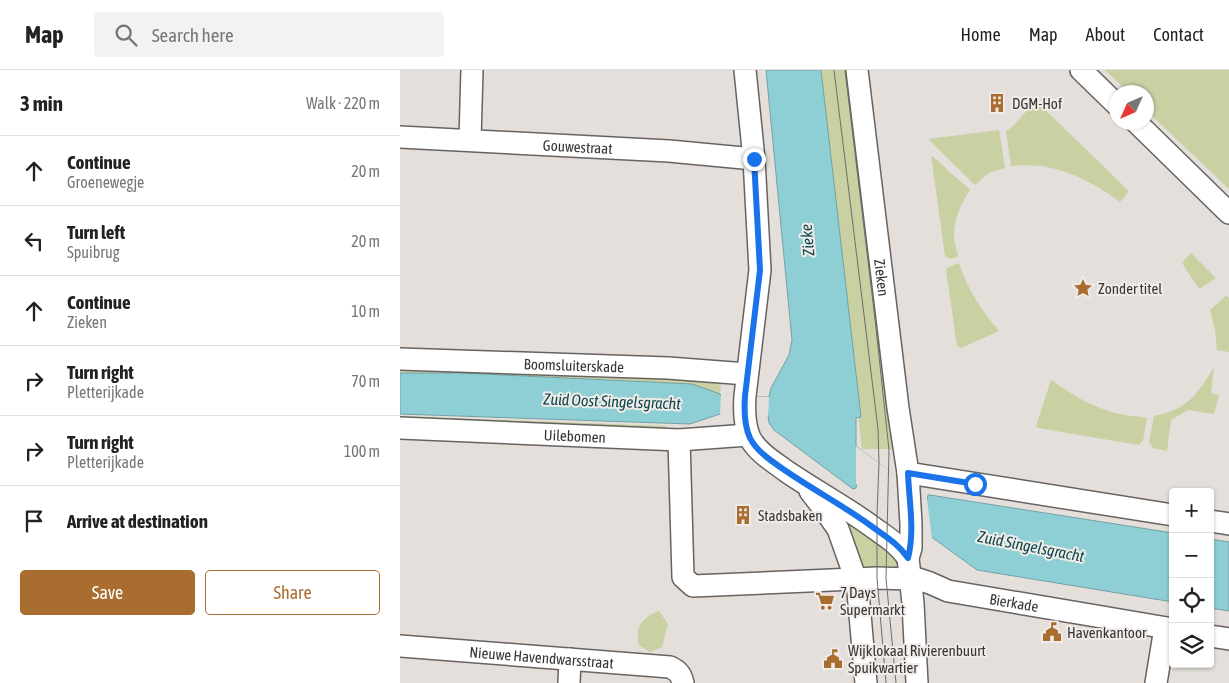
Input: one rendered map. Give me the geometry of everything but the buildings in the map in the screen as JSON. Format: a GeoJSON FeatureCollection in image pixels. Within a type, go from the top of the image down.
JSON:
{"type":"FeatureCollection","features":[{"type":"Feature","properties":{"kind":"street"},"geometry":{"type":"LineString","coordinates":[[470,140],[472,70]]}},
{"type":"Feature","properties":{"kind":"street"},"geometry":{"type":"LineString","coordinates":[[745,70],[754,159],[760,270],[747,374],[746,416],[753,443],[778,465],[851,511],[901,548],[909,568],[917,683]]}},
{"type":"Feature","properties":{"kind":"street","name":"Zieken"},"geometry":{"type":"LineString","coordinates":[[857,70],[908,479],[911,524],[909,568]]}},
{"type":"Feature","properties":{"kind":"street"},"geometry":{"type":"LineString","coordinates":[[1081,70],[1109,97]]}},
{"type":"Feature","properties":{"kind":"street"},"geometry":{"type":"LineString","coordinates":[[1144,130],[1229,213]]}},
{"type":"Feature","properties":{"kind":"street","name":"Gouwestraat"},"geometry":{"type":"LineString","coordinates":[[400,137],[669,152],[754,159]]}},
{"type":"Feature","properties":{"kind":"street","name":"Boomsluiterskade"},"geometry":{"type":"LineString","coordinates":[[400,359],[668,368],[747,374]]}},
{"type":"Feature","properties":{"kind":"street","name":"Uilebomen"},"geometry":{"type":"LineString","coordinates":[[400,428],[678,440],[746,416]]}},
{"type":"Feature","properties":{"kind":"street","name":"Bierkade"},"geometry":{"type":"LineString","coordinates":[[678,440],[683,577],[693,586],[886,578],[909,568],[918,579],[948,591],[1169,629]]}},
{"type":"Feature","properties":{"kind":"street"},"geometry":{"type":"LineString","coordinates":[[908,479],[1169,514]]}},
{"type":"Feature","properties":{"kind":"street"},"geometry":{"type":"LineString","coordinates":[[802,481],[838,529],[856,580],[866,683]]}},
{"type":"Feature","properties":{"kind":"street"},"geometry":{"type":"LineString","coordinates":[[1214,522],[1229,524]]}},
{"type":"Feature","properties":{"kind":"street"},"geometry":{"type":"LineString","coordinates":[[1156,683],[1169,629]]}},
{"type":"Feature","properties":{"kind":"street"},"geometry":{"type":"LineString","coordinates":[[1214,637],[1229,639]]}},
{"type":"Feature","properties":{"kind":"street","name":"Nieuwe Havendwarsstraat"},"geometry":{"type":"LineString","coordinates":[[400,646],[670,667],[677,670],[682,679]]}},
{"type":"Feature","properties":{"kind":"street"},"geometry":{"type":"LineString","coordinates":[[569,683],[570,659]]}},
{"type":"Feature","properties":{"kind":"green space"},"geometry":{"type":"Polygon","coordinates":[[[819,70],[850,70],[898,449],[862,449],[819,70]]]}},
{"type":"Feature","properties":{"kind":"green space"},"geometry":{"type":"Polygon","coordinates":[[[1105,70],[1229,70],[1229,189],[1154,118],[1154,85],[1121,85],[1105,70]]]}},
{"type":"Feature","properties":{"kind":"green space"},"geometry":{"type":"Polygon","coordinates":[[[1036,101],[1129,191],[1120,202],[1093,184],[1063,171],[1042,166],[1011,166],[1006,131],[1036,101]]]}},
{"type":"Feature","properties":{"kind":"green space"},"geometry":{"type":"Polygon","coordinates":[[[999,130],[1005,168],[989,173],[975,185],[928,139],[999,130]]]}},
{"type":"Feature","properties":{"kind":"green space"},"geometry":{"type":"Polygon","coordinates":[[[931,155],[970,190],[956,219],[954,238],[958,257],[950,259],[945,256],[931,155]]]}},
{"type":"Feature","properties":{"kind":"green space"},"geometry":{"type":"Polygon","coordinates":[[[1191,253],[1216,278],[1199,289],[1182,263],[1191,253]]]}},
{"type":"Feature","properties":{"kind":"green space"},"geometry":{"type":"Polygon","coordinates":[[[959,263],[966,282],[976,299],[999,331],[961,348],[957,346],[946,269],[959,263]]]}},
{"type":"Feature","properties":{"kind":"green space"},"geometry":{"type":"Polygon","coordinates":[[[1227,295],[1229,298],[1229,352],[1217,350],[1210,310],[1227,295]]]}},
{"type":"Feature","properties":{"kind":"green space"},"geometry":{"type":"Polygon","coordinates":[[[400,359],[722,372],[720,394],[691,384],[400,374],[400,359]]]}},
{"type":"Feature","properties":{"kind":"green space"},"geometry":{"type":"Polygon","coordinates":[[[1214,367],[1211,393],[1219,395],[1214,414],[1188,410],[1171,420],[1167,451],[1152,448],[1149,443],[1154,416],[1175,410],[1183,405],[1197,393],[1214,367]]]}},
{"type":"Feature","properties":{"kind":"green space"},"geometry":{"type":"Polygon","coordinates":[[[1051,380],[1092,405],[1119,414],[1147,418],[1143,441],[1139,445],[1038,428],[1036,426],[1051,380]]]}},
{"type":"Feature","properties":{"kind":"green space"},"geometry":{"type":"Polygon","coordinates":[[[400,416],[666,426],[666,428],[400,419],[400,416]]]}},
{"type":"Feature","properties":{"kind":"green space"},"geometry":{"type":"Polygon","coordinates":[[[851,519],[891,549],[901,563],[898,568],[879,570],[860,564],[845,527],[851,519]]]}},
{"type":"Feature","properties":{"kind":"green space"},"geometry":{"type":"Polygon","coordinates":[[[659,611],[668,624],[662,647],[650,652],[639,645],[639,628],[648,616],[659,611]]]}},
{"type":"Feature","properties":{"kind":"water"},"geometry":{"type":"Polygon","coordinates":[[[766,70],[821,70],[861,417],[856,418],[856,446],[927,500],[928,495],[930,495],[1169,532],[1169,601],[977,570],[857,483],[856,488],[853,489],[774,430],[769,423],[768,415],[720,414],[690,424],[400,414],[400,373],[461,373],[692,384],[721,396],[769,397],[771,388],[789,355],[792,340],[766,70]]]}},
{"type":"Feature","properties":{"kind":"water"},"geometry":{"type":"Polygon","coordinates":[[[1214,540],[1229,542],[1229,611],[1214,609],[1214,540]]]}},
{"type":"Feature","properties":{"kind":"pier"},"geometry":{"type":"Polygon","coordinates":[[[721,395],[769,397],[768,416],[720,415],[721,395]]]}},
{"type":"Feature","properties":{"kind":"pier"},"geometry":{"type":"Polygon","coordinates":[[[856,446],[927,499],[932,539],[856,484],[856,446]]]}},
{"type":"Feature","properties":{"kind":"tram line"},"geometry":{"type":"LineString","coordinates":[[834,70],[878,429],[877,578],[886,683]]}},
{"type":"Feature","properties":{"kind":"tram line"},"geometry":{"type":"LineString","coordinates":[[845,70],[889,450],[886,578],[896,683]]}},
{"type":"Feature","properties":{"kind":"place","name":"DGM-Hof"},"geometry":{"type":"Point","coordinates":[997,103]}},
{"type":"Feature","properties":{"kind":"place","name":"Zonder titel"},"geometry":{"type":"Point","coordinates":[1083,288]}},
{"type":"Feature","properties":{"kind":"place","name":"Stadsbaken"},"geometry":{"type":"Point","coordinates":[743,515]}},
{"type":"Feature","properties":{"kind":"place","name":"7 Days Supermarkt"},"geometry":{"type":"Point","coordinates":[825,601]}},
{"type":"Feature","properties":{"kind":"place","name":"Havenkantoor"},"geometry":{"type":"Point","coordinates":[1052,632]}},
{"type":"Feature","properties":{"kind":"place","name":"Wijklokaal Rivierenbuurt Spuikwartier"},"geometry":{"type":"Point","coordinates":[833,659]}},
{"type":"Feature","properties":{"kind":"route"},"geometry":{"type":"LineString","coordinates":[[754,159],[760,270],[744,416],[748,435],[753,443],[778,465],[851,511],[887,537],[901,548],[908,558],[911,548],[911,524],[908,473],[975,484]]}},
{"type":"Feature","properties":{"kind":"water label","name":"Zieke"},"geometry":{"type":"Point","coordinates":[807,240]}},
{"type":"Feature","properties":{"kind":"water label","name":"Zuid Oost Singelsgracht"},"geometry":{"type":"Point","coordinates":[612,401]}},
{"type":"Feature","properties":{"kind":"water label","name":"Zuid Singelsgracht"},"geometry":{"type":"Point","coordinates":[1031,546]}}]}
